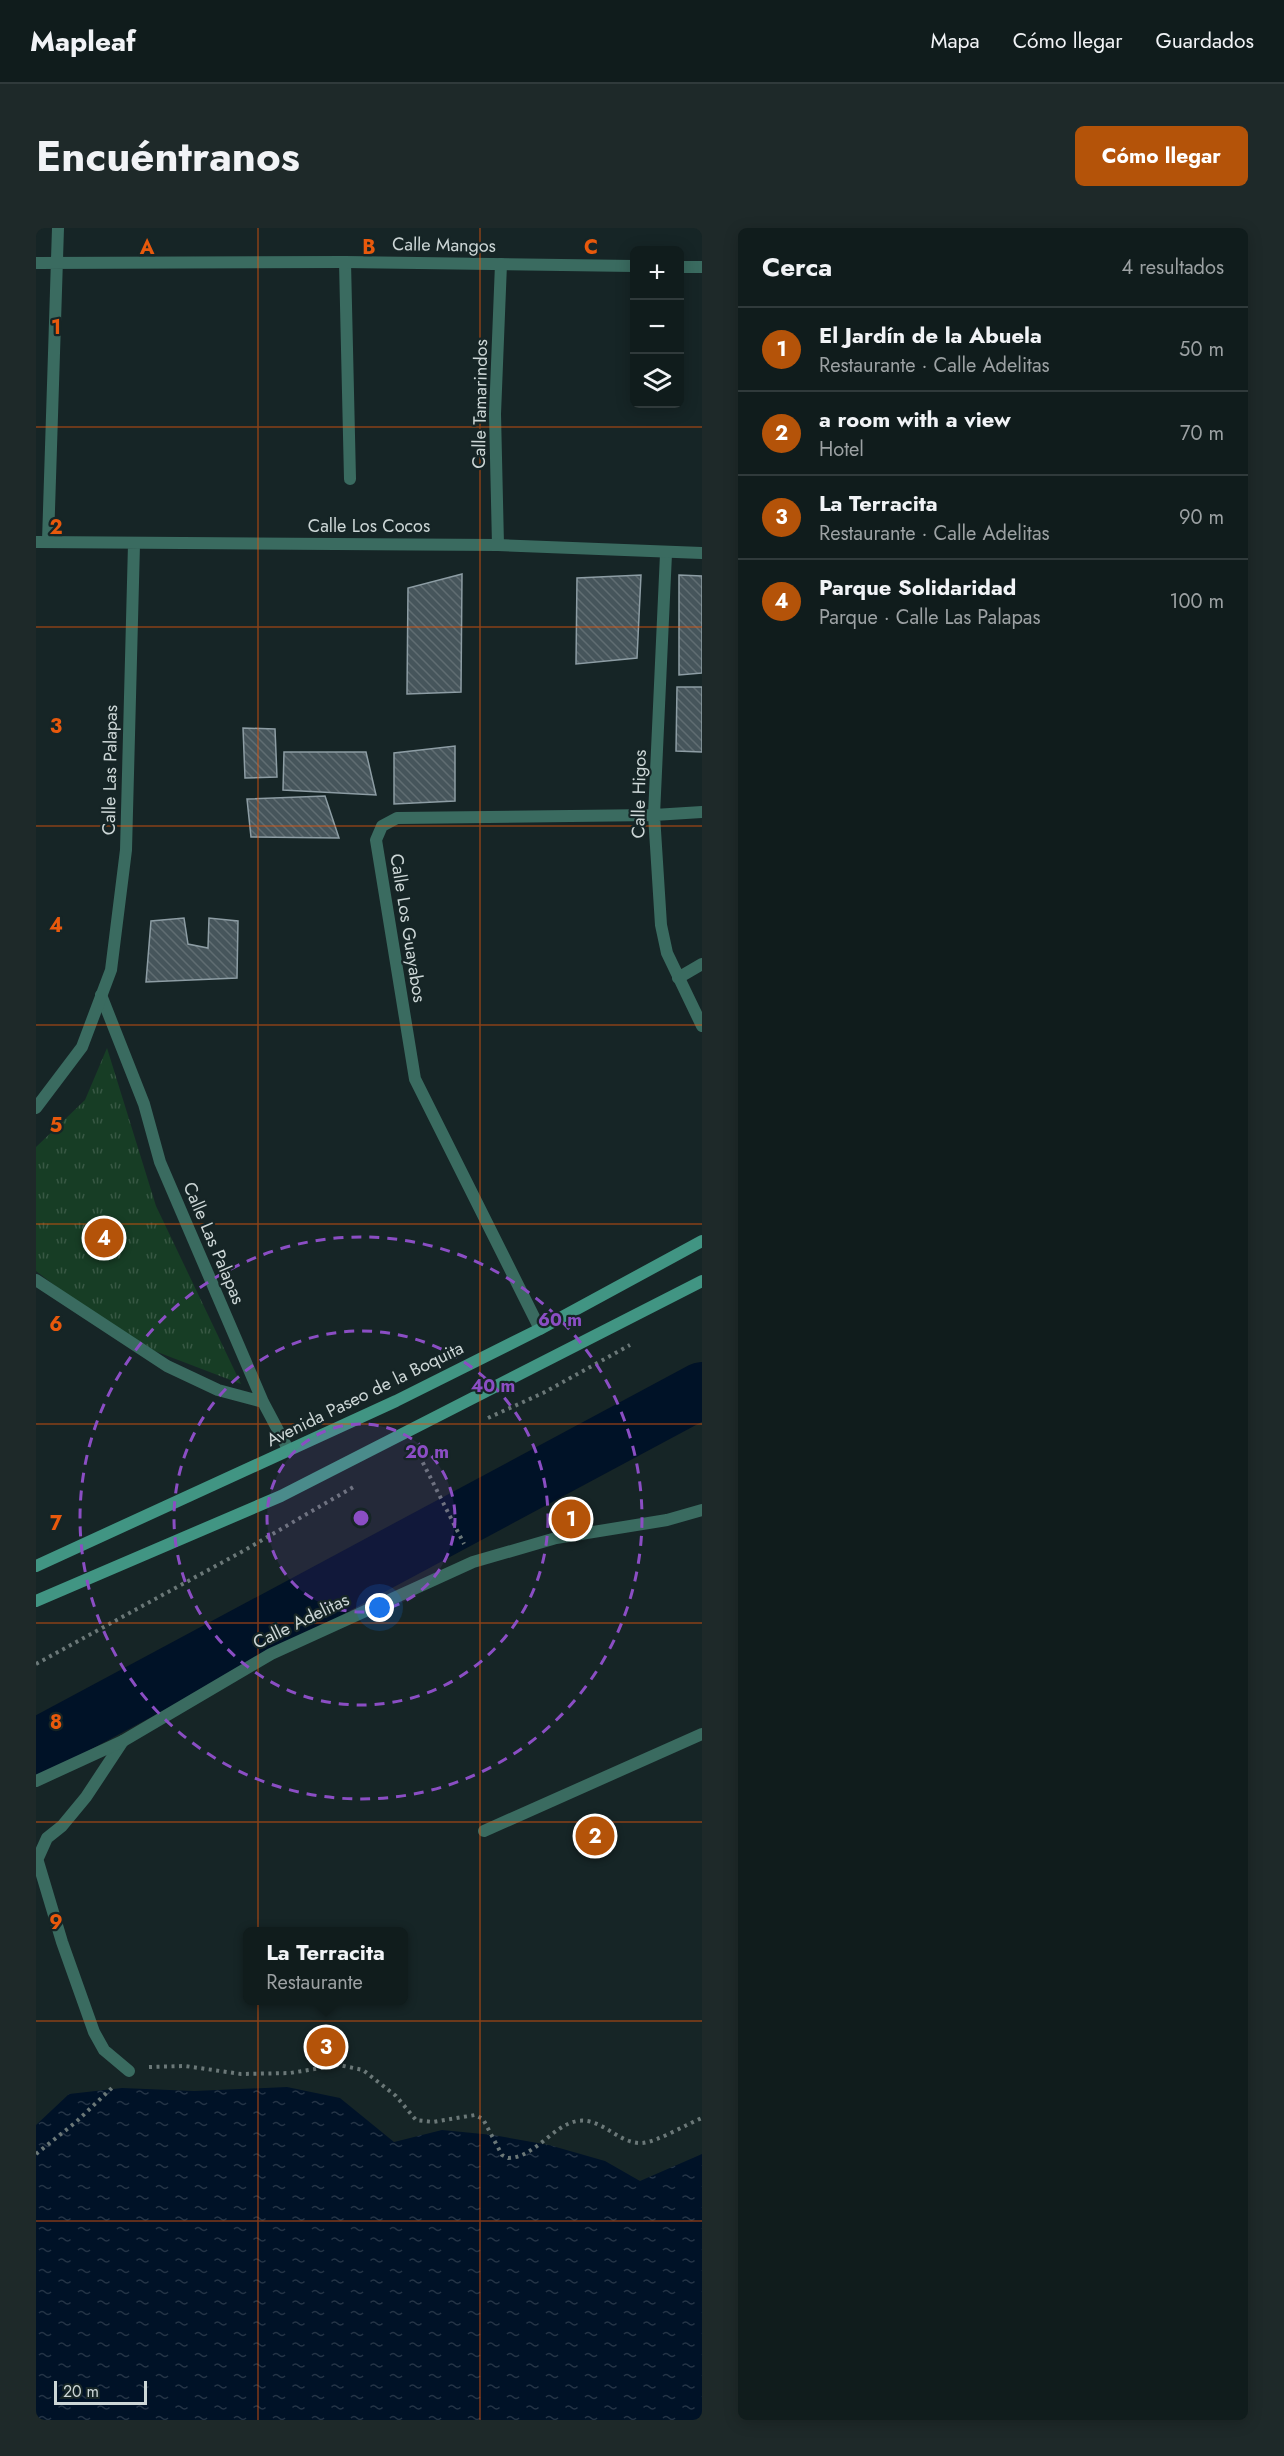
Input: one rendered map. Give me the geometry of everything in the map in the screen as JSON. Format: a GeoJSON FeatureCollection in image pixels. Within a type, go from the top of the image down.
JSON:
{"type":"FeatureCollection","features":[{"type":"Feature","properties":{"kind":"main road","name":"Avenida Paseo de la Boquita"},"geometry":{"type":"LineString","coordinates":[[36,1566],[396,1401],[540,1329],[702,1241]]}},
{"type":"Feature","properties":{"kind":"main road"},"geometry":{"type":"LineString","coordinates":[[36,1600],[281,1496],[702,1281]]}},
{"type":"Feature","properties":{"kind":"street"},"geometry":{"type":"LineString","coordinates":[[42,542],[58,228]]}},
{"type":"Feature","properties":{"kind":"street"},"geometry":{"type":"LineString","coordinates":[[345,261],[350,479]]}},
{"type":"Feature","properties":{"kind":"street","name":"Calle Mangos"},"geometry":{"type":"LineString","coordinates":[[36,263],[345,261],[630,266]]}},
{"type":"Feature","properties":{"kind":"street","name":"Calle Tamarindos"},"geometry":{"type":"LineString","coordinates":[[498,544],[495,414],[501,264]]}},
{"type":"Feature","properties":{"kind":"street"},"geometry":{"type":"LineString","coordinates":[[684,267],[702,267]]}},
{"type":"Feature","properties":{"kind":"street","name":"Calle Los Cocos"},"geometry":{"type":"LineString","coordinates":[[42,542],[498,544],[702,554]]}},
{"type":"Feature","properties":{"kind":"street","name":"Calle Las Palapas"},"geometry":{"type":"LineString","coordinates":[[36,1108],[82,1047],[111,970],[126,850],[134,543]]}},
{"type":"Feature","properties":{"kind":"street","name":"Calle Higos"},"geometry":{"type":"LineString","coordinates":[[666,554],[654,815],[661,925],[667,953],[702,1026]]}},
{"type":"Feature","properties":{"kind":"street","name":"Calle Los Guayabos"},"geometry":{"type":"LineString","coordinates":[[540,1329],[415,1079],[376,840],[382,826],[397,818],[654,815],[702,812]]}},
{"type":"Feature","properties":{"kind":"street"},"geometry":{"type":"LineString","coordinates":[[678,978],[702,964]]}},
{"type":"Feature","properties":{"kind":"street","name":"Calle Las Palapas"},"geometry":{"type":"LineString","coordinates":[[101,995],[144,1104],[160,1162],[263,1402],[289,1451]]}},
{"type":"Feature","properties":{"kind":"street"},"geometry":{"type":"LineString","coordinates":[[36,1280],[166,1366],[218,1390],[263,1402]]}},
{"type":"Feature","properties":{"kind":"street","name":"Calle Adelitas"},"geometry":{"type":"LineString","coordinates":[[36,1781],[123,1742],[271,1654],[473,1562],[556,1538],[667,1521],[702,1510]]}},
{"type":"Feature","properties":{"kind":"street"},"geometry":{"type":"LineString","coordinates":[[484,1832],[702,1734]]}},
{"type":"Feature","properties":{"kind":"street"},"geometry":{"type":"LineString","coordinates":[[123,1742],[86,1797],[62,1826],[47,1838],[38,1865],[94,2032],[104,2050],[129,2071]]}},
{"type":"Feature","properties":{"kind":"path"},"geometry":{"type":"LineString","coordinates":[[480,1422],[543,1393],[632,1344]]}},
{"type":"Feature","properties":{"kind":"path"},"geometry":{"type":"LineString","coordinates":[[406,1456],[427,1445]]}},
{"type":"Feature","properties":{"kind":"path"},"geometry":{"type":"LineString","coordinates":[[419,1458],[459,1535]]}},
{"type":"Feature","properties":{"kind":"path"},"geometry":{"type":"LineString","coordinates":[[36,1664],[245,1550],[356,1485]]}},
{"type":"Feature","properties":{"kind":"path"},"geometry":{"type":"LineString","coordinates":[[36,2154],[76,2122],[129,2071],[158,2066],[185,2066],[241,2074],[290,2073],[339,2065],[363,2070],[396,2096],[416,2120],[433,2122],[465,2115],[475,2115],[483,2119],[502,2155],[508,2158],[525,2153],[575,2121],[599,2124],[632,2142],[644,2143],[702,2118]]}},
{"type":"Feature","properties":{"kind":"green space"},"geometry":{"type":"Polygon","coordinates":[[[107,1048],[156,1206],[241,1384],[152,1350],[80,1305],[36,1271],[36,1147],[85,1100],[107,1048]]]}},
{"type":"Feature","properties":{"kind":"water"},"geometry":{"type":"Polygon","coordinates":[[[287,2087],[340,2098],[394,2142],[442,2130],[493,2135],[549,2145],[605,2161],[640,2181],[702,2154],[702,2420],[36,2420],[36,2125],[69,2094],[122,2088],[194,2091],[287,2087]]]}},
{"type":"Feature","properties":{"kind":"building"},"geometry":{"type":"Polygon","coordinates":[[[462,574],[461,692],[407,694],[408,588],[462,574]]]}},
{"type":"Feature","properties":{"kind":"building"},"geometry":{"type":"Polygon","coordinates":[[[641,575],[637,658],[576,664],[577,578],[641,575]]]}},
{"type":"Feature","properties":{"kind":"building"},"geometry":{"type":"Polygon","coordinates":[[[679,575],[702,576],[702,673],[679,675],[679,575]]]}},
{"type":"Feature","properties":{"kind":"building"},"geometry":{"type":"Polygon","coordinates":[[[677,687],[702,687],[702,752],[676,751],[677,687]]]}},
{"type":"Feature","properties":{"kind":"building"},"geometry":{"type":"Polygon","coordinates":[[[243,728],[275,729],[277,777],[245,778],[243,728]]]}},
{"type":"Feature","properties":{"kind":"building"},"geometry":{"type":"Polygon","coordinates":[[[455,746],[455,801],[394,804],[394,753],[455,746]]]}},
{"type":"Feature","properties":{"kind":"building"},"geometry":{"type":"Polygon","coordinates":[[[284,752],[366,752],[376,795],[283,790],[284,752]]]}},
{"type":"Feature","properties":{"kind":"building"},"geometry":{"type":"Polygon","coordinates":[[[325,796],[339,838],[251,837],[247,799],[325,796]]]}},
{"type":"Feature","properties":{"kind":"building"},"geometry":{"type":"Polygon","coordinates":[[[184,918],[188,944],[208,948],[209,918],[238,921],[237,978],[146,982],[151,921],[184,918]]]}},
{"type":"Feature","properties":{"kind":"waterway"},"geometry":{"type":"LineString","coordinates":[[36,1747],[702,1390]]}},
{"type":"Feature","properties":{"kind":"place","name":"Parque Solidaridad"},"geometry":{"type":"Point","coordinates":[104,1238]}},
{"type":"Feature","properties":{"kind":"place","name":"El Jardín de la Abuela"},"geometry":{"type":"Point","coordinates":[571,1519]}},
{"type":"Feature","properties":{"kind":"place","name":"a room with a view"},"geometry":{"type":"Point","coordinates":[595,1836]}},
{"type":"Feature","properties":{"kind":"place","name":"La Terracita"},"geometry":{"type":"Point","coordinates":[326,2047]}}]}
